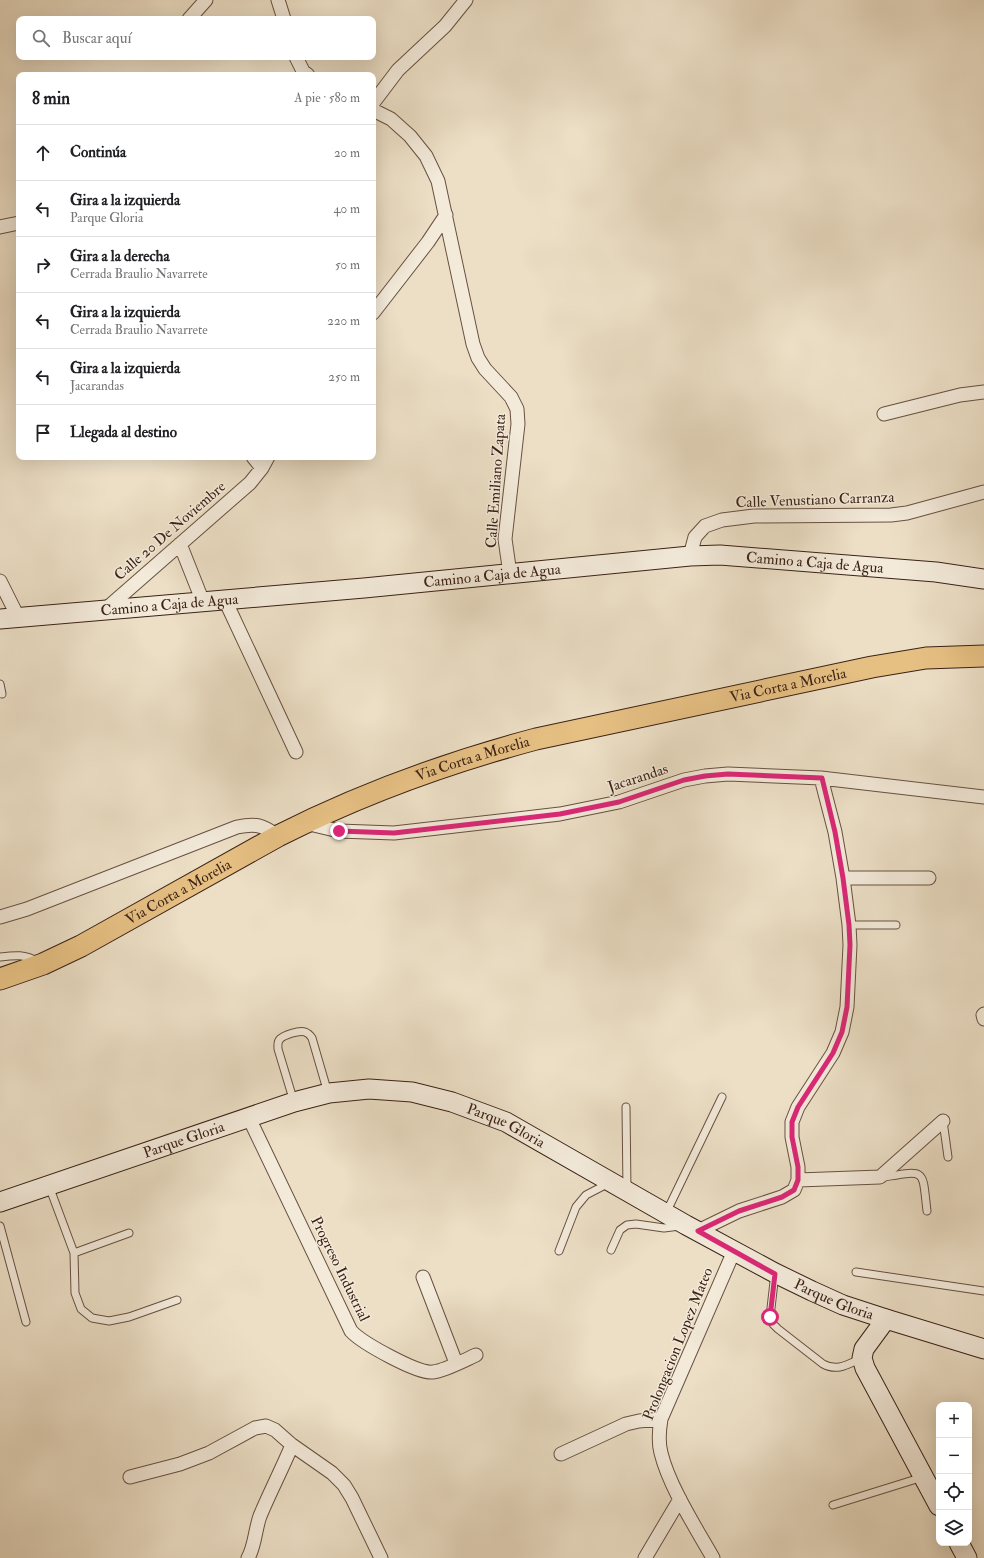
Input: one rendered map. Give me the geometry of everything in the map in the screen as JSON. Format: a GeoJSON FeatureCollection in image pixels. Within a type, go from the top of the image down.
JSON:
{"type":"FeatureCollection","features":[{"type":"Feature","properties":{"kind":"main road","name":"Camino a Caja de Agua"},"geometry":{"type":"LineString","coordinates":[[9,618],[225,600],[690,556],[720,555],[936,572],[984,579]]}},
{"type":"Feature","properties":{"kind":"main road","name":"Via Corta a Morelia"},"geometry":{"type":"LineString","coordinates":[[0,979],[43,964],[105,933],[278,836],[304,823],[369,794],[438,768],[487,752],[536,739],[872,667],[926,658],[984,656]]}},
{"type":"Feature","properties":{"kind":"main road","name":"Parque Gloria"},"geometry":{"type":"LineString","coordinates":[[0,1202],[294,1102],[328,1094],[369,1089],[412,1092],[452,1102],[506,1122],[775,1274],[844,1305],[984,1349]]}},
{"type":"Feature","properties":{"kind":"main road"},"geometry":{"type":"LineString","coordinates":[[886,1319],[864,1349],[862,1358],[865,1368],[936,1500]]}},
{"type":"Feature","properties":{"kind":"main road"},"geometry":{"type":"LineString","coordinates":[[961,1546],[967,1558]]}},
{"type":"Feature","properties":{"kind":"street"},"geometry":{"type":"LineString","coordinates":[[192,16],[206,0]]}},
{"type":"Feature","properties":{"kind":"street"},"geometry":{"type":"LineString","coordinates":[[278,0],[283,16]]}},
{"type":"Feature","properties":{"kind":"street"},"geometry":{"type":"LineString","coordinates":[[376,99],[398,70],[445,26],[466,0]]}},
{"type":"Feature","properties":{"kind":"street"},"geometry":{"type":"LineString","coordinates":[[298,60],[304,72]]}},
{"type":"Feature","properties":{"kind":"street","name":"Calle Emiliano Zapata"},"geometry":{"type":"LineString","coordinates":[[376,112],[391,119],[410,136],[426,156],[438,181],[473,344],[478,358],[485,369],[511,397],[517,409],[518,424],[505,539],[510,574]]}},
{"type":"Feature","properties":{"kind":"street"},"geometry":{"type":"LineString","coordinates":[[376,309],[428,242],[446,215]]}},
{"type":"Feature","properties":{"kind":"street"},"geometry":{"type":"LineString","coordinates":[[0,227],[16,224]]}},
{"type":"Feature","properties":{"kind":"street"},"geometry":{"type":"LineString","coordinates":[[884,414],[960,395],[984,392]]}},
{"type":"Feature","properties":{"kind":"street","name":"Calle 20 De Noviembre"},"geometry":{"type":"LineString","coordinates":[[106,609],[250,483],[265,462]]}},
{"type":"Feature","properties":{"kind":"street","name":"Calle Venustiano Carranza"},"geometry":{"type":"LineString","coordinates":[[690,556],[695,537],[705,526],[722,520],[754,516],[891,515],[907,513],[984,492]]}},
{"type":"Feature","properties":{"kind":"street"},"geometry":{"type":"LineString","coordinates":[[180,544],[203,602]]}},
{"type":"Feature","properties":{"kind":"street"},"geometry":{"type":"LineString","coordinates":[[0,580],[9,618]]}},
{"type":"Feature","properties":{"kind":"street"},"geometry":{"type":"LineString","coordinates":[[225,600],[296,752]]}},
{"type":"Feature","properties":{"kind":"street","name":"Jacarandas"},"geometry":{"type":"LineString","coordinates":[[304,823],[339,831],[394,833],[560,814],[591,809],[619,802],[684,780],[728,774],[822,778],[984,797]]}},
{"type":"Feature","properties":{"kind":"street"},"geometry":{"type":"LineString","coordinates":[[692,1228],[782,1197],[794,1190],[798,1180],[798,1167],[792,1137],[792,1122],[798,1107],[833,1053],[842,1032],[847,1007],[850,945],[849,925],[835,832],[822,778]]}},
{"type":"Feature","properties":{"kind":"street"},"geometry":{"type":"LineString","coordinates":[[0,917],[27,909],[238,827],[252,824],[265,827],[278,836]]}},
{"type":"Feature","properties":{"kind":"street"},"geometry":{"type":"LineString","coordinates":[[843,878],[928,878]]}},
{"type":"Feature","properties":{"kind":"street","name":"Progreso Industrial"},"geometry":{"type":"LineString","coordinates":[[249,1118],[351,1332],[363,1341],[424,1372],[438,1372],[476,1355]]}},
{"type":"Feature","properties":{"kind":"street"},"geometry":{"type":"LineString","coordinates":[[798,1180],[880,1177],[943,1121]]}},
{"type":"Feature","properties":{"kind":"street","name":"Prolongacion Lopez Mateo"},"geometry":{"type":"LineString","coordinates":[[713,1558],[680,1499],[666,1469],[660,1452],[658,1435],[661,1419],[734,1251]]}},
{"type":"Feature","properties":{"kind":"street"},"geometry":{"type":"LineString","coordinates":[[423,1276],[456,1364]]}},
{"type":"Feature","properties":{"kind":"street"},"geometry":{"type":"LineString","coordinates":[[561,1454],[626,1424],[661,1419]]}},
{"type":"Feature","properties":{"kind":"street"},"geometry":{"type":"LineString","coordinates":[[130,1477],[180,1464],[209,1453],[255,1428],[266,1426],[275,1430],[292,1445],[332,1473],[344,1485],[352,1498],[381,1558]]}},
{"type":"Feature","properties":{"kind":"street"},"geometry":{"type":"LineString","coordinates":[[248,1558],[251,1553],[260,1516],[292,1445]]}},
{"type":"Feature","properties":{"kind":"street"},"geometry":{"type":"LineString","coordinates":[[645,1558],[680,1499]]}},
{"type":"Feature","properties":{"kind":"lane"},"geometry":{"type":"LineString","coordinates":[[0,684],[2,694]]}},
{"type":"Feature","properties":{"kind":"lane"},"geometry":{"type":"LineString","coordinates":[[849,925],[896,925]]}},
{"type":"Feature","properties":{"kind":"lane"},"geometry":{"type":"LineString","coordinates":[[0,957],[16,955],[28,956],[43,964]]}},
{"type":"Feature","properties":{"kind":"lane"},"geometry":{"type":"LineString","coordinates":[[294,1102],[278,1049],[278,1044],[280,1039],[284,1036],[299,1032],[309,1034],[312,1038],[328,1094]]}},
{"type":"Feature","properties":{"kind":"lane"},"geometry":{"type":"LineString","coordinates":[[666,1213],[722,1097]]}},
{"type":"Feature","properties":{"kind":"lane"},"geometry":{"type":"LineString","coordinates":[[559,1251],[576,1207],[586,1195],[619,1186],[626,1107]]}},
{"type":"Feature","properties":{"kind":"lane"},"geometry":{"type":"LineString","coordinates":[[943,1121],[948,1157]]}},
{"type":"Feature","properties":{"kind":"lane"},"geometry":{"type":"LineString","coordinates":[[880,1177],[912,1172],[917,1173],[921,1176],[923,1181],[927,1211]]}},
{"type":"Feature","properties":{"kind":"lane"},"geometry":{"type":"LineString","coordinates":[[49,1186],[74,1253],[75,1293],[81,1309],[92,1318],[109,1320],[129,1318],[177,1300]]}},
{"type":"Feature","properties":{"kind":"lane"},"geometry":{"type":"LineString","coordinates":[[611,1250],[620,1230],[627,1225],[636,1224],[664,1228],[692,1228]]}},
{"type":"Feature","properties":{"kind":"lane"},"geometry":{"type":"LineString","coordinates":[[0,1226],[26,1322]]}},
{"type":"Feature","properties":{"kind":"lane"},"geometry":{"type":"LineString","coordinates":[[74,1253],[129,1233]]}},
{"type":"Feature","properties":{"kind":"lane"},"geometry":{"type":"LineString","coordinates":[[856,1272],[984,1291]]}},
{"type":"Feature","properties":{"kind":"lane"},"geometry":{"type":"LineString","coordinates":[[775,1274],[770,1317],[773,1324],[778,1329],[829,1367],[837,1368],[862,1358]]}},
{"type":"Feature","properties":{"kind":"lane"},"geometry":{"type":"LineString","coordinates":[[833,1505],[923,1476]]}},
{"type":"Feature","properties":{"kind":"route"},"geometry":{"type":"LineString","coordinates":[[339,831],[394,833],[560,814],[591,809],[619,802],[684,780],[705,776],[728,774],[822,778],[835,832],[849,925],[850,945],[847,1007],[842,1032],[833,1053],[798,1107],[792,1122],[794,1154],[798,1167],[798,1180],[794,1190],[782,1197],[756,1204],[739,1211],[698,1231],[775,1274],[770,1317]]}}]}
